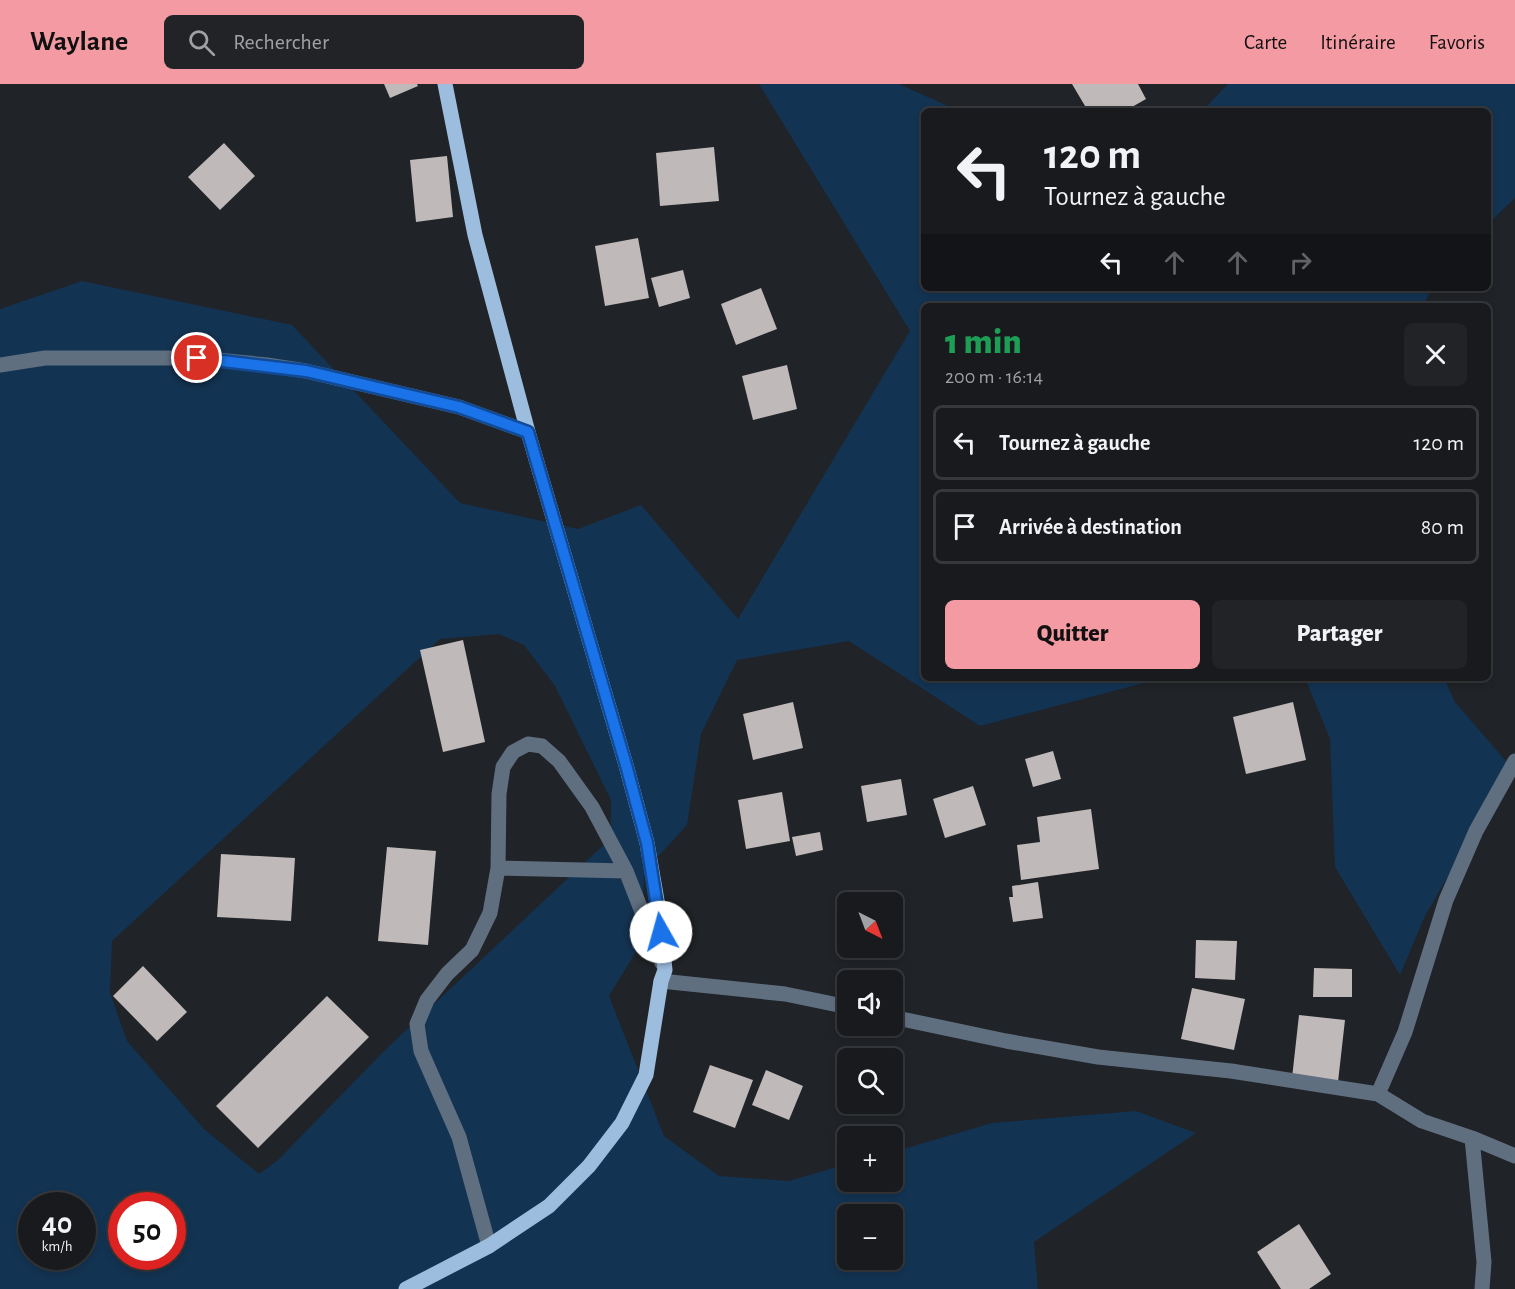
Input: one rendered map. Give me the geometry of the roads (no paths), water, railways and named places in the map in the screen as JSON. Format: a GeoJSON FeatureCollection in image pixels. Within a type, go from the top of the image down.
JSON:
{"type":"FeatureCollection","features":[{"type":"Feature","properties":{"kind":"main road"},"geometry":{"type":"LineString","coordinates":[[406,1289],[489,1246],[549,1206],[589,1166],[622,1123],[646,1075],[663,976],[659,912],[647,843],[528,432],[475,235],[445,84]]}},
{"type":"Feature","properties":{"kind":"street"},"geometry":{"type":"LineString","coordinates":[[0,365],[56,358],[197,358],[267,365],[306,371],[459,407],[528,432]]}},
{"type":"Feature","properties":{"kind":"street"},"geometry":{"type":"LineString","coordinates":[[489,1246],[459,1137],[421,1051],[417,1024],[427,1000],[447,974],[472,950],[490,913],[498,868],[499,794],[503,767],[513,752],[528,744],[542,746],[560,761],[592,807],[626,871],[663,976],[785,994],[837,1005]]}},
{"type":"Feature","properties":{"kind":"street"},"geometry":{"type":"LineString","coordinates":[[1378,1094],[1405,1032],[1446,900],[1476,831],[1515,761]]}},
{"type":"Feature","properties":{"kind":"street"},"geometry":{"type":"LineString","coordinates":[[498,868],[626,871]]}},
{"type":"Feature","properties":{"kind":"street"},"geometry":{"type":"LineString","coordinates":[[903,1019],[1098,1057],[1231,1071],[1378,1094],[1422,1121],[1515,1156]]}},
{"type":"Feature","properties":{"kind":"street"},"geometry":{"type":"LineString","coordinates":[[1472,1138],[1484,1262],[1482,1289]]}}]}
